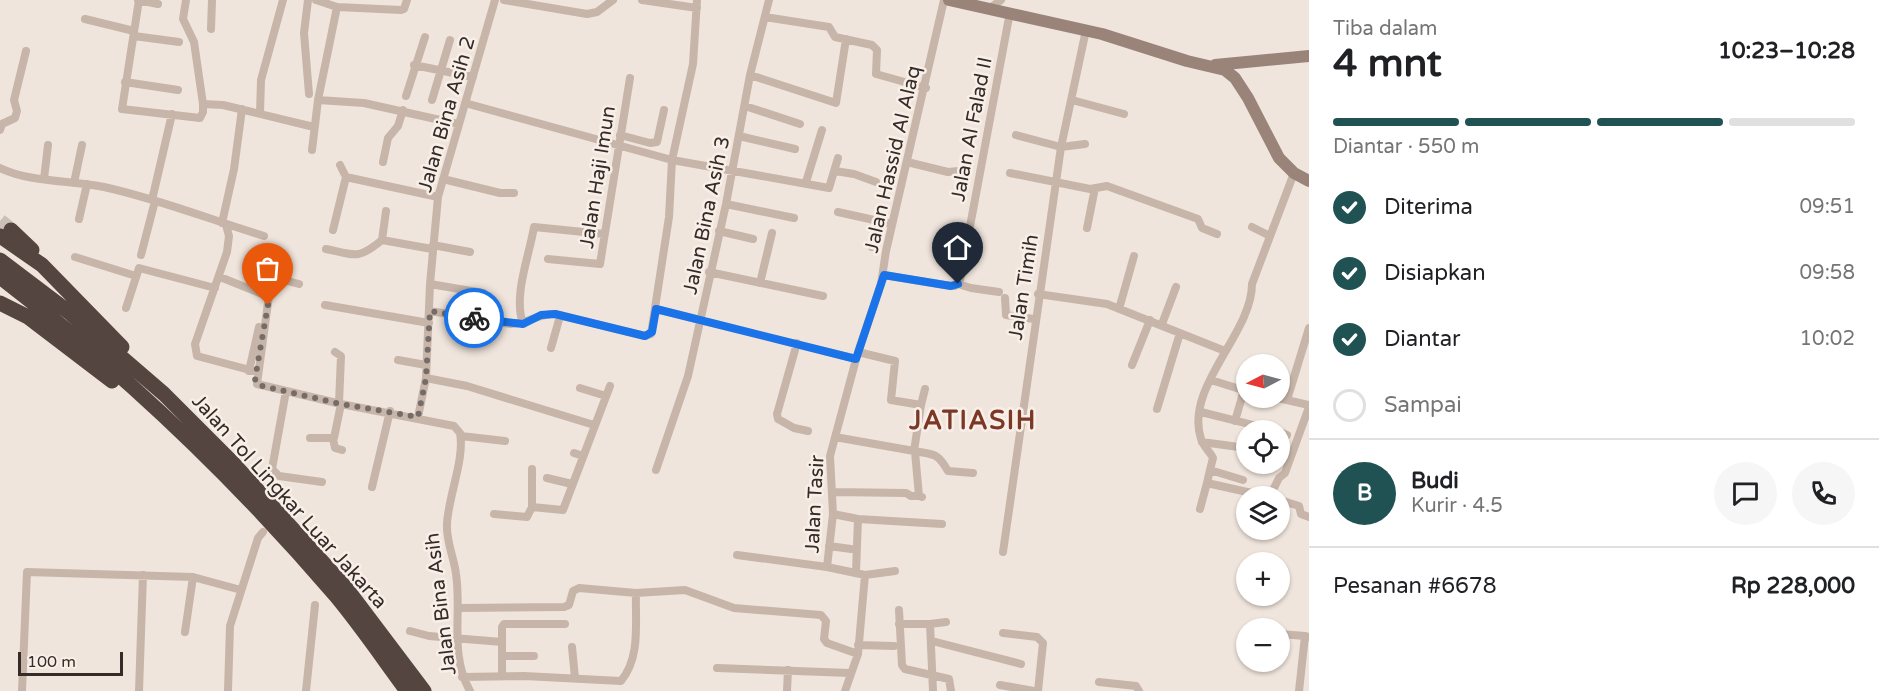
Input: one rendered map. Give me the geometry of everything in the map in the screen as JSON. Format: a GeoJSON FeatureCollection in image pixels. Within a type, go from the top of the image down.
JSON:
{"type":"FeatureCollection","features":[{"type":"Feature","properties":{"kind":"highway"},"geometry":{"type":"LineString","coordinates":[[5,233],[27,242],[42,265],[164,394]]}},
{"type":"Feature","properties":{"kind":"highway","name":"Jalan Tol Lingkar Luar Jakarta"},"geometry":{"type":"LineString","coordinates":[[0,260],[70,313],[164,394],[233,463],[347,589],[424,691]]}},
{"type":"Feature","properties":{"kind":"highway","name":"Jalan Tol Lingkar Luar Jakarta"},"geometry":{"type":"LineString","coordinates":[[0,277],[113,369],[272,523],[338,598],[407,691]]}},
{"type":"Feature","properties":{"kind":"highway"},"geometry":{"type":"LineString","coordinates":[[0,303],[28,317],[166,418]]}},
{"type":"Feature","properties":{"kind":"main road"},"geometry":{"type":"LineString","coordinates":[[949,0],[1086,30],[1187,61],[1225,70],[1235,78],[1248,98],[1273,149],[1294,173],[1309,181]]}},
{"type":"Feature","properties":{"kind":"main road"},"geometry":{"type":"LineString","coordinates":[[1211,66],[1309,56]]}},
{"type":"Feature","properties":{"kind":"street"},"geometry":{"type":"LineString","coordinates":[[158,4],[139,0],[122,109],[200,118],[203,104],[194,42],[183,20],[186,0]]}},
{"type":"Feature","properties":{"kind":"street"},"geometry":{"type":"LineString","coordinates":[[211,29],[212,0]]}},
{"type":"Feature","properties":{"kind":"street"},"geometry":{"type":"LineString","coordinates":[[260,113],[261,80],[284,0]]}},
{"type":"Feature","properties":{"kind":"street"},"geometry":{"type":"LineString","coordinates":[[308,0],[304,33],[309,94]]}},
{"type":"Feature","properties":{"kind":"street"},"geometry":{"type":"LineString","coordinates":[[315,0],[337,7],[401,10],[405,9],[407,0]]}},
{"type":"Feature","properties":{"kind":"street","name":"Jalan Bina Asih 2"},"geometry":{"type":"LineString","coordinates":[[418,417],[426,378],[432,247],[438,196],[495,0]]}},
{"type":"Feature","properties":{"kind":"street"},"geometry":{"type":"LineString","coordinates":[[504,0],[587,14],[597,12],[613,0]]}},
{"type":"Feature","properties":{"kind":"street"},"geometry":{"type":"LineString","coordinates":[[430,311],[523,324],[541,315],[560,316],[645,336],[652,332],[669,217],[672,160],[693,64],[697,4],[642,0]]}},
{"type":"Feature","properties":{"kind":"street","name":"Jalan Bina Asih 3"},"geometry":{"type":"LineString","coordinates":[[656,470],[686,385],[702,319],[740,136],[750,75],[769,0]]}},
{"type":"Feature","properties":{"kind":"street","name":"Jalan Hassid Al Alaq"},"geometry":{"type":"LineString","coordinates":[[857,355],[884,275],[892,224],[926,88],[944,0]]}},
{"type":"Feature","properties":{"kind":"street"},"geometry":{"type":"LineString","coordinates":[[990,8],[1001,0]]}},
{"type":"Feature","properties":{"kind":"street"},"geometry":{"type":"LineString","coordinates":[[312,150],[318,100],[337,7]]}},
{"type":"Feature","properties":{"kind":"street","name":"Jalan Al Falad II"},"geometry":{"type":"LineString","coordinates":[[958,284],[962,275],[1010,12]]}},
{"type":"Feature","properties":{"kind":"street"},"geometry":{"type":"LineString","coordinates":[[765,17],[829,27],[833,36],[876,46],[876,74],[926,88]]}},
{"type":"Feature","properties":{"kind":"street"},"geometry":{"type":"LineString","coordinates":[[85,19],[134,33],[179,42]]}},
{"type":"Feature","properties":{"kind":"street","name":"Jalan Timih"},"geometry":{"type":"LineString","coordinates":[[1003,552],[1034,319],[1061,147],[1086,30]]}},
{"type":"Feature","properties":{"kind":"street"},"geometry":{"type":"LineString","coordinates":[[406,96],[414,65],[425,37]]}},
{"type":"Feature","properties":{"kind":"street"},"geometry":{"type":"LineString","coordinates":[[750,75],[836,103],[846,39]]}},
{"type":"Feature","properties":{"kind":"street"},"geometry":{"type":"LineString","coordinates":[[432,100],[450,40]]}},
{"type":"Feature","properties":{"kind":"street"},"geometry":{"type":"LineString","coordinates":[[0,130],[2,124],[15,118],[17,111],[14,100],[26,51]]}},
{"type":"Feature","properties":{"kind":"street"},"geometry":{"type":"LineString","coordinates":[[414,65],[473,77]]}},
{"type":"Feature","properties":{"kind":"street","name":"Jalan Haji Imun"},"geometry":{"type":"LineString","coordinates":[[548,259],[600,264],[617,147],[630,78]]}},
{"type":"Feature","properties":{"kind":"street"},"geometry":{"type":"LineString","coordinates":[[126,82],[178,90]]}},
{"type":"Feature","properties":{"kind":"street"},"geometry":{"type":"LineString","coordinates":[[318,100],[364,104],[458,124]]}},
{"type":"Feature","properties":{"kind":"street"},"geometry":{"type":"LineString","coordinates":[[1072,100],[1124,114]]}},
{"type":"Feature","properties":{"kind":"street"},"geometry":{"type":"LineString","coordinates":[[203,104],[242,109],[314,127]]}},
{"type":"Feature","properties":{"kind":"street"},"geometry":{"type":"LineString","coordinates":[[465,104],[617,147],[672,160],[806,182],[829,188],[838,158]]}},
{"type":"Feature","properties":{"kind":"street"},"geometry":{"type":"LineString","coordinates":[[745,106],[801,124]]}},
{"type":"Feature","properties":{"kind":"street"},"geometry":{"type":"LineString","coordinates":[[242,109],[224,224],[228,246],[220,277],[195,344],[198,356],[253,372]]}},
{"type":"Feature","properties":{"kind":"street"},"geometry":{"type":"LineString","coordinates":[[620,135],[650,143],[657,142],[664,110]]}},
{"type":"Feature","properties":{"kind":"street"},"geometry":{"type":"LineString","coordinates":[[383,162],[388,138],[398,126],[403,111]]}},
{"type":"Feature","properties":{"kind":"street"},"geometry":{"type":"LineString","coordinates":[[141,255],[172,114]]}},
{"type":"Feature","properties":{"kind":"street"},"geometry":{"type":"LineString","coordinates":[[806,182],[822,130]]}},
{"type":"Feature","properties":{"kind":"street"},"geometry":{"type":"LineString","coordinates":[[1016,135],[1061,147],[1085,144]]}},
{"type":"Feature","properties":{"kind":"street"},"geometry":{"type":"LineString","coordinates":[[740,136],[795,149]]}},
{"type":"Feature","properties":{"kind":"street"},"geometry":{"type":"LineString","coordinates":[[44,179],[48,145]]}},
{"type":"Feature","properties":{"kind":"street"},"geometry":{"type":"LineString","coordinates":[[74,183],[82,145]]}},
{"type":"Feature","properties":{"kind":"street"},"geometry":{"type":"LineString","coordinates":[[907,162],[948,172],[959,171]]}},
{"type":"Feature","properties":{"kind":"street"},"geometry":{"type":"LineString","coordinates":[[333,230],[346,177],[340,165]]}},
{"type":"Feature","properties":{"kind":"street"},"geometry":{"type":"LineString","coordinates":[[0,168],[44,179],[87,184],[153,200],[264,236]]}},
{"type":"Feature","properties":{"kind":"street"},"geometry":{"type":"LineString","coordinates":[[835,171],[854,174],[876,182]]}},
{"type":"Feature","properties":{"kind":"street"},"geometry":{"type":"LineString","coordinates":[[1010,172],[1057,183],[1095,188],[1107,186],[1198,219],[1202,228],[1217,234]]}},
{"type":"Feature","properties":{"kind":"street"},"geometry":{"type":"LineString","coordinates":[[1200,508],[1213,458],[1202,442],[1199,429],[1201,412],[1211,380],[1250,304],[1252,284],[1294,173]]}},
{"type":"Feature","properties":{"kind":"street"},"geometry":{"type":"LineString","coordinates":[[346,177],[438,196]]}},
{"type":"Feature","properties":{"kind":"street"},"geometry":{"type":"LineString","coordinates":[[442,179],[493,192],[514,193]]}},
{"type":"Feature","properties":{"kind":"street"},"geometry":{"type":"LineString","coordinates":[[79,219],[87,184]]}},
{"type":"Feature","properties":{"kind":"street"},"geometry":{"type":"LineString","coordinates":[[1087,228],[1095,188]]}},
{"type":"Feature","properties":{"kind":"street"},"geometry":{"type":"LineString","coordinates":[[726,204],[794,218]]}},
{"type":"Feature","properties":{"kind":"street"},"geometry":{"type":"LineString","coordinates":[[326,249],[359,255],[367,253],[382,240],[386,211]]}},
{"type":"Feature","properties":{"kind":"street"},"geometry":{"type":"LineString","coordinates":[[838,212],[892,224]]}},
{"type":"Feature","properties":{"kind":"street"},"geometry":{"type":"LineString","coordinates":[[872,247],[878,220]]}},
{"type":"Feature","properties":{"kind":"street"},"geometry":{"type":"LineString","coordinates":[[523,324],[520,304],[534,227],[604,234]]}},
{"type":"Feature","properties":{"kind":"street"},"geometry":{"type":"LineString","coordinates":[[1252,227],[1270,236]]}},
{"type":"Feature","properties":{"kind":"street"},"geometry":{"type":"LineString","coordinates":[[719,231],[753,239]]}},
{"type":"Feature","properties":{"kind":"street"},"geometry":{"type":"LineString","coordinates":[[760,283],[772,233]]}},
{"type":"Feature","properties":{"kind":"street"},"geometry":{"type":"LineString","coordinates":[[382,240],[470,252]]}},
{"type":"Feature","properties":{"kind":"street"},"geometry":{"type":"LineString","coordinates":[[1119,309],[1134,256]]}},
{"type":"Feature","properties":{"kind":"street"},"geometry":{"type":"LineString","coordinates":[[75,257],[136,276]]}},
{"type":"Feature","properties":{"kind":"street"},"geometry":{"type":"LineString","coordinates":[[126,308],[138,269],[141,268],[215,288]]}},
{"type":"Feature","properties":{"kind":"street"},"geometry":{"type":"LineString","coordinates":[[710,272],[823,296]]}},
{"type":"Feature","properties":{"kind":"street"},"geometry":{"type":"LineString","coordinates":[[884,275],[951,286],[958,284],[1002,295],[1006,315],[1034,319]]}},
{"type":"Feature","properties":{"kind":"street"},"geometry":{"type":"LineString","coordinates":[[220,277],[266,300]]}},
{"type":"Feature","properties":{"kind":"street"},"geometry":{"type":"LineString","coordinates":[[299,284],[273,280],[266,300],[253,372],[258,385],[340,404],[390,411],[454,426],[461,436],[506,441]]}},
{"type":"Feature","properties":{"kind":"street"},"geometry":{"type":"LineString","coordinates":[[430,284],[483,293]]}},
{"type":"Feature","properties":{"kind":"street"},"geometry":{"type":"LineString","coordinates":[[1162,324],[1176,287]]}},
{"type":"Feature","properties":{"kind":"street"},"geometry":{"type":"LineString","coordinates":[[1038,294],[1107,304],[1225,351]]}},
{"type":"Feature","properties":{"kind":"street"},"geometry":{"type":"LineString","coordinates":[[325,305],[429,323]]}},
{"type":"Feature","properties":{"kind":"street"},"geometry":{"type":"LineString","coordinates":[[656,309],[797,343],[895,361],[889,400],[921,405]]}},
{"type":"Feature","properties":{"kind":"street"},"geometry":{"type":"LineString","coordinates":[[551,348],[560,316]]}},
{"type":"Feature","properties":{"kind":"street"},"geometry":{"type":"LineString","coordinates":[[1132,365],[1150,320]]}},
{"type":"Feature","properties":{"kind":"street"},"geometry":{"type":"LineString","coordinates":[[1290,390],[1309,328]]}},
{"type":"Feature","properties":{"kind":"street"},"geometry":{"type":"LineString","coordinates":[[1157,409],[1180,333]]}},
{"type":"Feature","properties":{"kind":"street"},"geometry":{"type":"LineString","coordinates":[[797,343],[777,414],[778,419],[787,425],[808,431]]}},
{"type":"Feature","properties":{"kind":"street"},"geometry":{"type":"LineString","coordinates":[[335,352],[341,356],[340,404],[333,440],[335,448],[342,450]]}},
{"type":"Feature","properties":{"kind":"street","name":"Jalan Tasir"},"geometry":{"type":"LineString","coordinates":[[857,355],[829,468],[833,514],[827,567],[860,573],[895,572]]}},
{"type":"Feature","properties":{"kind":"street"},"geometry":{"type":"LineString","coordinates":[[398,360],[426,365]]}},
{"type":"Feature","properties":{"kind":"street"},"geometry":{"type":"LineString","coordinates":[[426,378],[467,386],[594,425]]}},
{"type":"Feature","properties":{"kind":"street"},"geometry":{"type":"LineString","coordinates":[[1211,380],[1236,387]]}},
{"type":"Feature","properties":{"kind":"street"},"geometry":{"type":"LineString","coordinates":[[532,507],[563,510],[579,454],[610,386]]}},
{"type":"Feature","properties":{"kind":"street"},"geometry":{"type":"LineString","coordinates":[[580,388],[606,396]]}},
{"type":"Feature","properties":{"kind":"street"},"geometry":{"type":"LineString","coordinates":[[831,492],[906,493],[921,497],[915,452],[925,389]]}},
{"type":"Feature","properties":{"kind":"street"},"geometry":{"type":"LineString","coordinates":[[286,391],[272,469],[279,476],[322,482]]}},
{"type":"Feature","properties":{"kind":"street"},"geometry":{"type":"LineString","coordinates":[[1276,486],[1288,465],[1309,404],[1290,401]]}},
{"type":"Feature","properties":{"kind":"street"},"geometry":{"type":"LineString","coordinates":[[1201,412],[1235,421],[1239,408]]}},
{"type":"Feature","properties":{"kind":"street"},"geometry":{"type":"LineString","coordinates":[[372,487],[390,411]]}},
{"type":"Feature","properties":{"kind":"street","name":"Jalan Bina Asih"},"geometry":{"type":"LineString","coordinates":[[461,436],[448,512],[449,547],[459,608],[456,638],[462,677],[470,691]]}},
{"type":"Feature","properties":{"kind":"street"},"geometry":{"type":"LineString","coordinates":[[835,437],[936,455],[942,459],[948,471],[973,473]]}},
{"type":"Feature","properties":{"kind":"street"},"geometry":{"type":"LineString","coordinates":[[310,438],[333,440]]}},
{"type":"Feature","properties":{"kind":"street"},"geometry":{"type":"LineString","coordinates":[[1202,442],[1236,447]]}},
{"type":"Feature","properties":{"kind":"street"},"geometry":{"type":"LineString","coordinates":[[494,514],[527,516],[532,507],[532,469]]}},
{"type":"Feature","properties":{"kind":"street"},"geometry":{"type":"LineString","coordinates":[[1210,470],[1243,480]]}},
{"type":"Feature","properties":{"kind":"street"},"geometry":{"type":"LineString","coordinates":[[547,478],[572,484]]}},
{"type":"Feature","properties":{"kind":"street"},"geometry":{"type":"LineString","coordinates":[[1207,483],[1236,490]]}},
{"type":"Feature","properties":{"kind":"street"},"geometry":{"type":"LineString","coordinates":[[1290,503],[1299,506],[1301,514],[1309,517]]}},
{"type":"Feature","properties":{"kind":"street"},"geometry":{"type":"LineString","coordinates":[[833,514],[858,519],[942,524]]}},
{"type":"Feature","properties":{"kind":"street"},"geometry":{"type":"LineString","coordinates":[[845,691],[858,650],[860,573],[858,519]]}},
{"type":"Feature","properties":{"kind":"street"},"geometry":{"type":"LineString","coordinates":[[228,691],[228,636],[258,538],[263,532]]}},
{"type":"Feature","properties":{"kind":"street"},"geometry":{"type":"LineString","coordinates":[[829,546],[851,549]]}},
{"type":"Feature","properties":{"kind":"street"},"geometry":{"type":"LineString","coordinates":[[737,555],[827,567]]}},
{"type":"Feature","properties":{"kind":"street"},"geometry":{"type":"LineString","coordinates":[[21,691],[27,572],[193,576],[241,590]]}},
{"type":"Feature","properties":{"kind":"street"},"geometry":{"type":"LineString","coordinates":[[139,691],[142,575]]}},
{"type":"Feature","properties":{"kind":"street"},"geometry":{"type":"LineString","coordinates":[[185,632],[193,576]]}},
{"type":"Feature","properties":{"kind":"street"},"geometry":{"type":"LineString","coordinates":[[459,608],[564,607],[568,605],[573,591],[579,588],[636,593],[685,591],[734,608],[821,615],[825,617],[824,639],[827,643],[858,650],[894,646]]}},
{"type":"Feature","properties":{"kind":"street"},"geometry":{"type":"LineString","coordinates":[[462,677],[622,680],[634,652],[636,593]]}},
{"type":"Feature","properties":{"kind":"street"},"geometry":{"type":"LineString","coordinates":[[306,691],[315,605]]}},
{"type":"Feature","properties":{"kind":"street"},"geometry":{"type":"LineString","coordinates":[[899,610],[903,668],[950,679],[951,691]]}},
{"type":"Feature","properties":{"kind":"street"},"geometry":{"type":"LineString","coordinates":[[899,624],[946,622]]}},
{"type":"Feature","properties":{"kind":"street"},"geometry":{"type":"LineString","coordinates":[[502,672],[504,624],[565,624]]}},
{"type":"Feature","properties":{"kind":"street"},"geometry":{"type":"LineString","coordinates":[[930,624],[933,691]]}},
{"type":"Feature","properties":{"kind":"street"},"geometry":{"type":"LineString","coordinates":[[410,632],[502,642]]}},
{"type":"Feature","properties":{"kind":"street"},"geometry":{"type":"LineString","coordinates":[[1000,685],[1036,691],[1043,643],[1037,637],[1003,633]]}},
{"type":"Feature","properties":{"kind":"street"},"geometry":{"type":"LineString","coordinates":[[1290,635],[1307,637],[1299,691]]}},
{"type":"Feature","properties":{"kind":"street"},"geometry":{"type":"LineString","coordinates":[[932,641],[1022,664]]}},
{"type":"Feature","properties":{"kind":"street"},"geometry":{"type":"LineString","coordinates":[[573,647],[574,678]]}},
{"type":"Feature","properties":{"kind":"street"},"geometry":{"type":"LineString","coordinates":[[502,656],[534,656]]}},
{"type":"Feature","properties":{"kind":"street"},"geometry":{"type":"LineString","coordinates":[[717,668],[850,673]]}},
{"type":"Feature","properties":{"kind":"street"},"geometry":{"type":"LineString","coordinates":[[787,691],[788,670]]}},
{"type":"Feature","properties":{"kind":"street"},"geometry":{"type":"LineString","coordinates":[[1100,682],[1136,686],[1139,691]]}},
{"type":"Feature","properties":{"kind":"tunnel"},"geometry":{"type":"LineString","coordinates":[[0,221],[11,230]]}},
{"type":"Feature","properties":{"kind":"way so far"},"geometry":{"type":"LineString","coordinates":[[268,305],[255,379],[258,385],[341,404],[418,417],[426,378],[430,311],[474,318]]}},
{"type":"Feature","properties":{"kind":"district","name":"JATIASIH"},"geometry":{"type":"Point","coordinates":[973,420]}},
{"type":"Feature","properties":{"kind":"route"},"geometry":{"type":"LineString","coordinates":[[474,318],[523,324],[548,313],[645,336],[652,332],[656,309],[708,320],[856,359],[884,275],[951,286],[958,284]]}}]}
